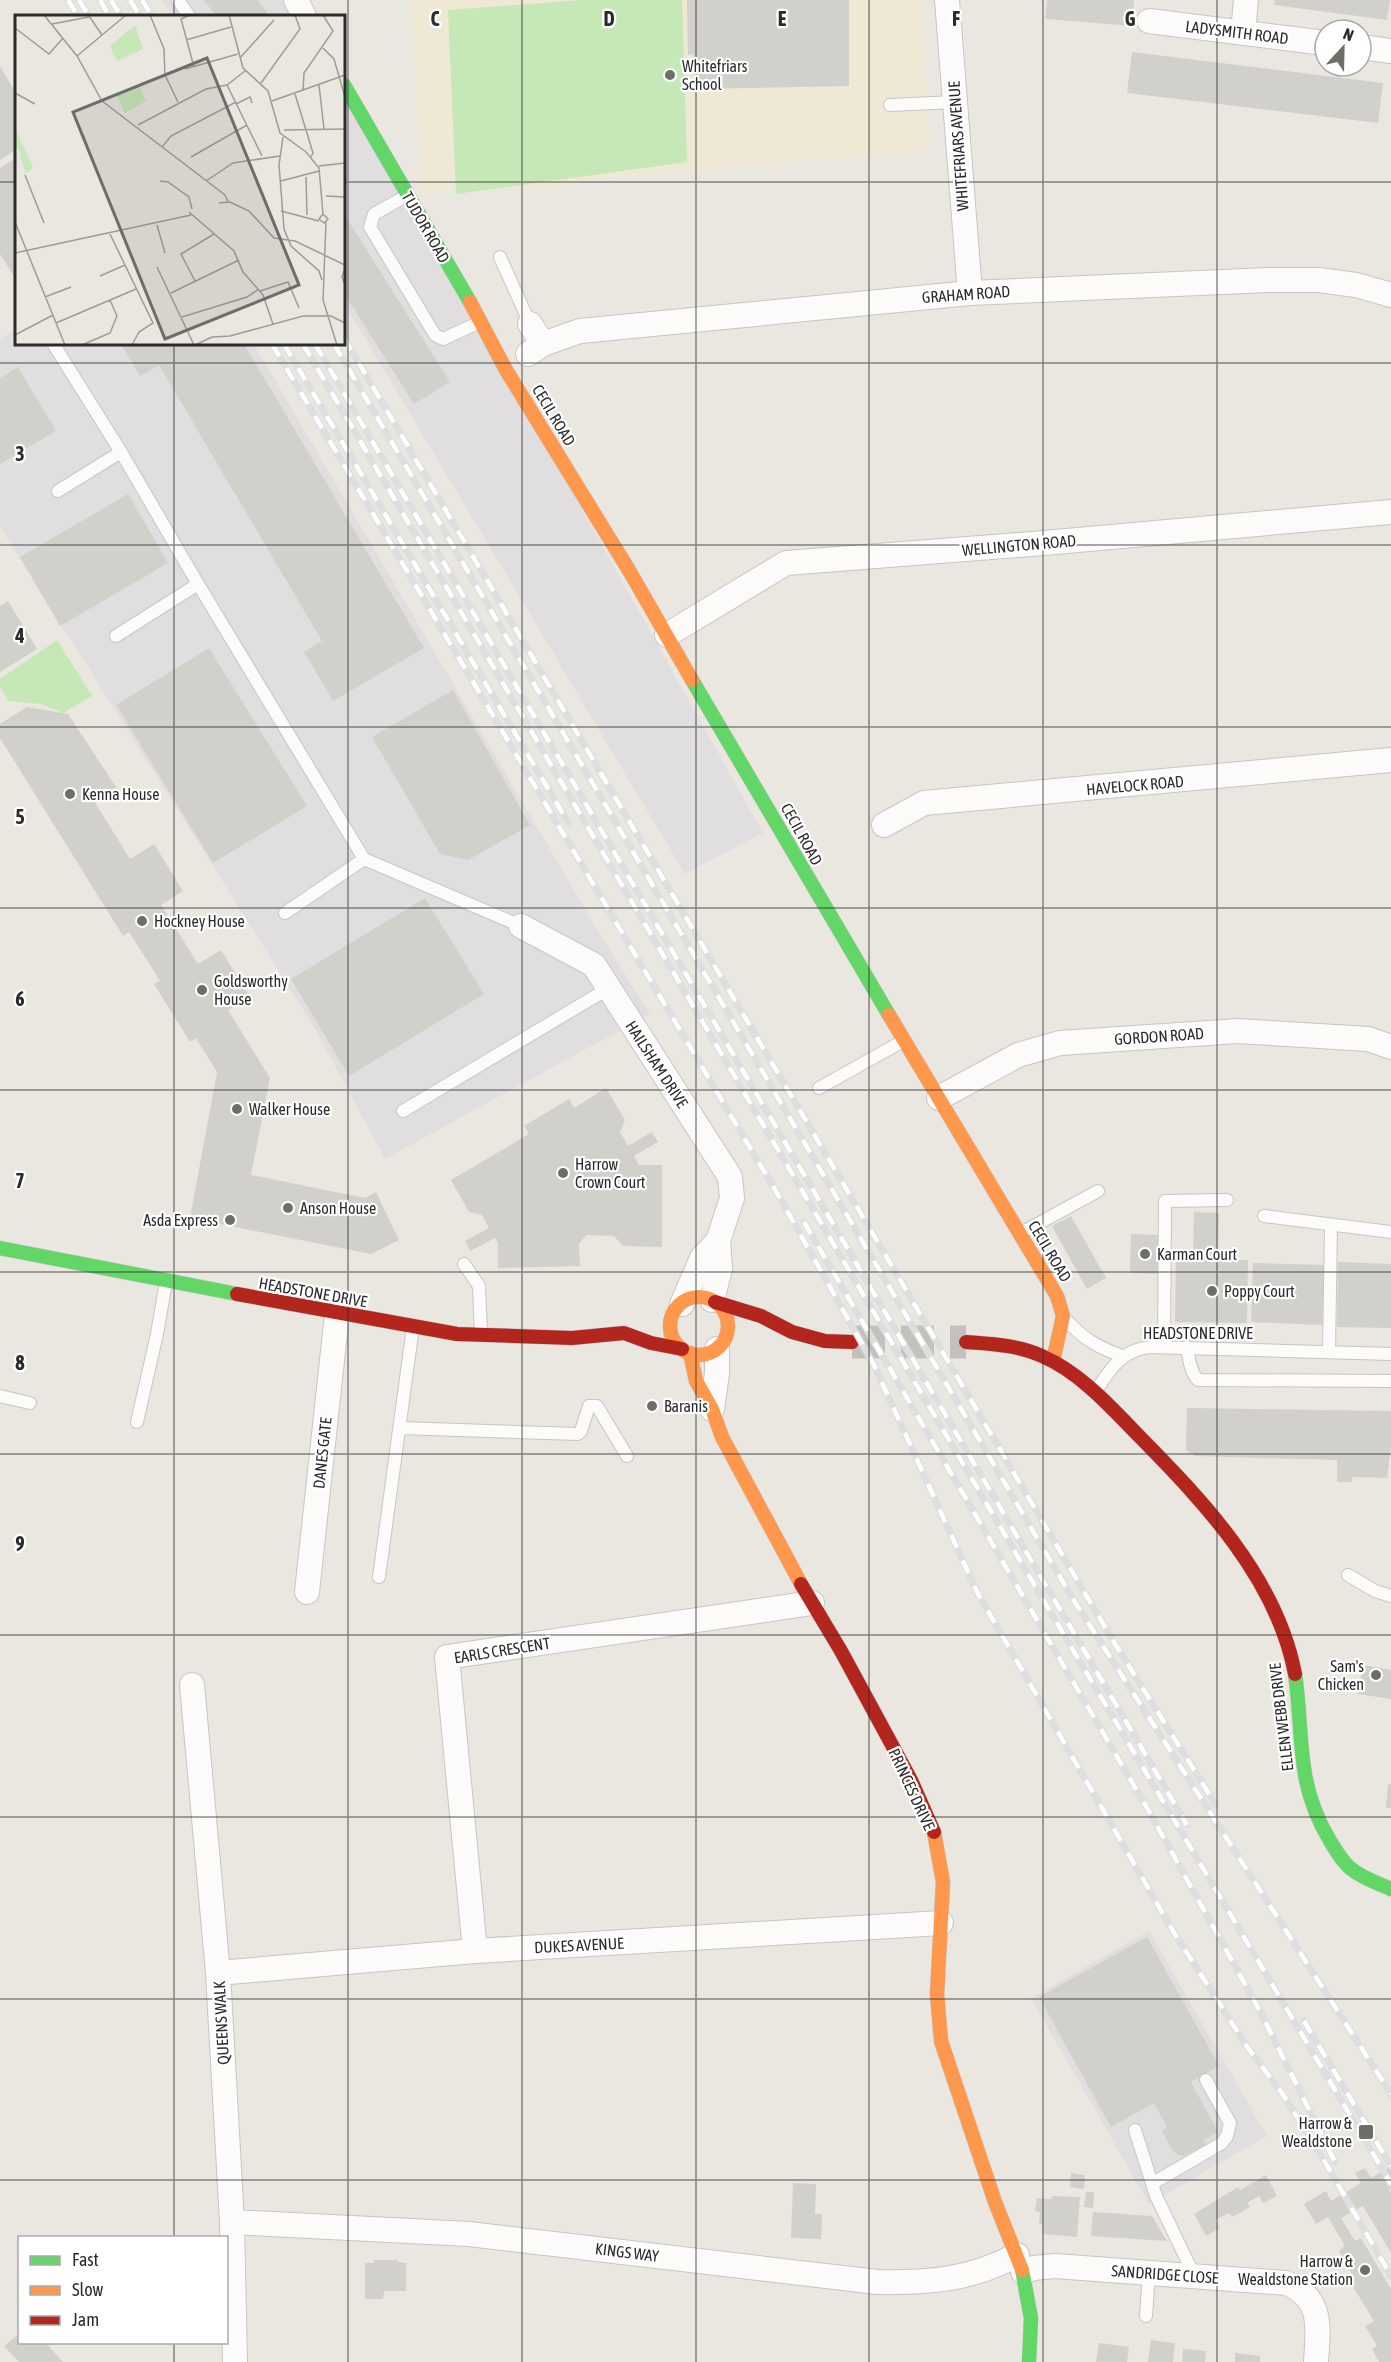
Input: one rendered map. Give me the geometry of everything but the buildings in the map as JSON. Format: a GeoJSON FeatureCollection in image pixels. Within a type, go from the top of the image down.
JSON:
{"type":"FeatureCollection","features":[{"type":"Feature","properties":{"kind":"street"},"geometry":{"type":"LineString","coordinates":[[296,0],[304,15]]}},
{"type":"Feature","properties":{"kind":"street","name":"WHITEFRIARS AVENUE"},"geometry":{"type":"LineString","coordinates":[[947,0],[969,293]]}},
{"type":"Feature","properties":{"kind":"street"},"geometry":{"type":"LineString","coordinates":[[1243,33],[1246,0]]}},
{"type":"Feature","properties":{"kind":"street","name":"LADYSMITH ROAD"},"geometry":{"type":"LineString","coordinates":[[1149,21],[1313,42]]}},
{"type":"Feature","properties":{"kind":"street"},"geometry":{"type":"LineString","coordinates":[[1373,49],[1391,51]]}},
{"type":"Feature","properties":{"kind":"street","name":"TUDOR ROAD"},"geometry":{"type":"LineString","coordinates":[[345,88],[357,118],[408,195],[481,321],[506,370]]}},
{"type":"Feature","properties":{"kind":"street","name":"GRAHAM ROAD"},"geometry":{"type":"LineString","coordinates":[[534,341],[596,329],[969,293],[1268,280],[1319,280],[1356,285],[1391,295]]}},
{"type":"Feature","properties":{"kind":"street","name":"CECIL ROAD"},"geometry":{"type":"LineString","coordinates":[[506,370],[667,635],[803,872],[1057,1296],[1063,1316]]}},
{"type":"Feature","properties":{"kind":"street","name":"WELLINGTON ROAD"},"geometry":{"type":"LineString","coordinates":[[667,635],[786,563],[1391,512]]}},
{"type":"Feature","properties":{"kind":"street","name":"HAVELOCK ROAD"},"geometry":{"type":"LineString","coordinates":[[884,825],[924,803],[1391,760]]}},
{"type":"Feature","properties":{"kind":"street","name":"HAILSHAM DRIVE"},"geometry":{"type":"LineString","coordinates":[[521,926],[594,965],[730,1177],[732,1198],[718,1240],[720,1269],[713,1301]]}},
{"type":"Feature","properties":{"kind":"street","name":"GORDON ROAD"},"geometry":{"type":"LineString","coordinates":[[939,1098],[1018,1055],[1060,1043],[1238,1031],[1368,1039],[1391,1047]]}},
{"type":"Feature","properties":{"kind":"street","name":"HAILSHAM DRIVE"},"geometry":{"type":"LineString","coordinates":[[679,1306],[702,1258],[718,1240]]}},
{"type":"Feature","properties":{"kind":"street","name":"HEADSTONE DRIVE"},"geometry":{"type":"LineString","coordinates":[[0,1248],[337,1314],[458,1334],[572,1338],[628,1329],[651,1343],[686,1351]]}},
{"type":"Feature","properties":{"kind":"street"},"geometry":{"type":"LineString","coordinates":[[653,1315],[696,1297],[761,1316],[792,1332],[825,1341],[852,1342]]}},
{"type":"Feature","properties":{"kind":"street"},"geometry":{"type":"LineString","coordinates":[[679,1306],[671,1327],[676,1342],[686,1351],[699,1355],[725,1344],[728,1325],[726,1316],[713,1301]]}},
{"type":"Feature","properties":{"kind":"street","name":"DANES GATE"},"geometry":{"type":"LineString","coordinates":[[306,1592],[337,1314]]}},
{"type":"Feature","properties":{"kind":"street"},"geometry":{"type":"LineString","coordinates":[[1053,1361],[1063,1316]]}},
{"type":"Feature","properties":{"kind":"street"},"geometry":{"type":"LineString","coordinates":[[769,1336],[792,1332]]}},
{"type":"Feature","properties":{"kind":"street"},"geometry":{"type":"LineString","coordinates":[[966,1342],[1006,1345],[1028,1350],[1053,1361],[1095,1392]]}},
{"type":"Feature","properties":{"kind":"street","name":"PRINCES DRIVE"},"geometry":{"type":"LineString","coordinates":[[712,1409],[717,1373],[725,1344]]}},
{"type":"Feature","properties":{"kind":"street","name":"PRINCES DRIVE"},"geometry":{"type":"LineString","coordinates":[[686,1351],[696,1381],[712,1409],[722,1437],[812,1603],[841,1651],[933,1827],[943,1882],[937,1994],[940,2041],[995,2202],[1020,2263],[1030,2318],[1029,2362]]}},
{"type":"Feature","properties":{"kind":"street","name":"ELLEN WEBB DRIVE"},"geometry":{"type":"LineString","coordinates":[[1095,1392],[1214,1516],[1262,1587],[1281,1625],[1295,1667],[1306,1786],[1315,1810],[1335,1850],[1347,1865],[1363,1876],[1391,1889]]}},
{"type":"Feature","properties":{"kind":"street","name":"EARLS CRESCENT"},"geometry":{"type":"LineString","coordinates":[[475,1951],[447,1657],[812,1603]]}},
{"type":"Feature","properties":{"kind":"street","name":"QUEENS WALK"},"geometry":{"type":"LineString","coordinates":[[192,1685],[218,1973],[232,2222],[235,2362]]}},
{"type":"Feature","properties":{"kind":"street","name":"DUKES AVENUE"},"geometry":{"type":"LineString","coordinates":[[218,1973],[475,1951],[941,1923]]}},
{"type":"Feature","properties":{"kind":"street","name":"KINGS WAY"},"geometry":{"type":"LineString","coordinates":[[232,2222],[469,2234],[877,2282],[907,2282],[967,2276],[1020,2263]]}},
{"type":"Feature","properties":{"kind":"street","name":"SANDRIDGE CLOSE"},"geometry":{"type":"LineString","coordinates":[[1020,2263],[1034,2268],[1055,2266],[1273,2281],[1298,2287],[1308,2296],[1314,2307],[1318,2325],[1316,2362]]}},
{"type":"Feature","properties":{"kind":"lane"},"geometry":{"type":"LineString","coordinates":[[178,0],[188,15]]}},
{"type":"Feature","properties":{"kind":"lane"},"geometry":{"type":"LineString","coordinates":[[890,105],[955,102]]}},
{"type":"Feature","properties":{"kind":"lane"},"geometry":{"type":"LineString","coordinates":[[408,195],[374,214],[370,227],[435,334],[443,339],[481,321]]}},
{"type":"Feature","properties":{"kind":"lane"},"geometry":{"type":"LineString","coordinates":[[500,257],[534,341]]}},
{"type":"Feature","properties":{"kind":"lane"},"geometry":{"type":"LineString","coordinates":[[54,345],[121,452],[364,859],[521,926]]}},
{"type":"Feature","properties":{"kind":"lane"},"geometry":{"type":"LineString","coordinates":[[58,491],[121,452]]}},
{"type":"Feature","properties":{"kind":"lane"},"geometry":{"type":"LineString","coordinates":[[116,636],[198,584]]}},
{"type":"Feature","properties":{"kind":"lane"},"geometry":{"type":"LineString","coordinates":[[285,913],[364,859]]}},
{"type":"Feature","properties":{"kind":"lane"},"geometry":{"type":"LineString","coordinates":[[403,1111],[609,988]]}},
{"type":"Feature","properties":{"kind":"lane"},"geometry":{"type":"LineString","coordinates":[[819,1088],[904,1040]]}},
{"type":"Feature","properties":{"kind":"lane"},"geometry":{"type":"LineString","coordinates":[[1020,1234],[1098,1191]]}},
{"type":"Feature","properties":{"kind":"lane"},"geometry":{"type":"LineString","coordinates":[[1164,1347],[1165,1201],[1227,1200]]}},
{"type":"Feature","properties":{"kind":"lane"},"geometry":{"type":"LineString","coordinates":[[1264,1216],[1391,1232]]}},
{"type":"Feature","properties":{"kind":"lane"},"geometry":{"type":"LineString","coordinates":[[1329,1352],[1331,1225]]}},
{"type":"Feature","properties":{"kind":"lane"},"geometry":{"type":"LineString","coordinates":[[464,1264],[479,1286],[481,1335]]}},
{"type":"Feature","properties":{"kind":"lane"},"geometry":{"type":"LineString","coordinates":[[137,1422],[157,1334],[166,1281]]}},
{"type":"Feature","properties":{"kind":"lane","name":"CECIL ROAD"},"geometry":{"type":"LineString","coordinates":[[1063,1316],[1083,1338],[1104,1350],[1122,1356]]}},
{"type":"Feature","properties":{"kind":"lane"},"geometry":{"type":"LineString","coordinates":[[379,1577],[414,1326]]}},
{"type":"Feature","properties":{"kind":"lane","name":"HEADSTONE DRIVE"},"geometry":{"type":"LineString","coordinates":[[1122,1356],[1142,1348],[1164,1347],[1391,1354]]}},
{"type":"Feature","properties":{"kind":"lane"},"geometry":{"type":"LineString","coordinates":[[1187,1347],[1194,1377],[1198,1380],[1391,1381]]}},
{"type":"Feature","properties":{"kind":"lane"},"geometry":{"type":"LineString","coordinates":[[1095,1392],[1115,1362],[1122,1356]]}},
{"type":"Feature","properties":{"kind":"lane"},"geometry":{"type":"LineString","coordinates":[[0,1396],[30,1403]]}},
{"type":"Feature","properties":{"kind":"lane"},"geometry":{"type":"LineString","coordinates":[[400,1428],[578,1434],[581,1431],[588,1406],[593,1404],[597,1406],[627,1456]]}},
{"type":"Feature","properties":{"kind":"lane"},"geometry":{"type":"LineString","coordinates":[[1348,1575],[1375,1591],[1391,1596]]}},
{"type":"Feature","properties":{"kind":"lane"},"geometry":{"type":"LineString","coordinates":[[1153,2183],[1222,2143],[1227,2136],[1230,2123],[1206,2080]]}},
{"type":"Feature","properties":{"kind":"lane"},"geometry":{"type":"LineString","coordinates":[[1135,2130],[1156,2196],[1194,2275]]}},
{"type":"Feature","properties":{"kind":"lane"},"geometry":{"type":"LineString","coordinates":[[1146,2316],[1149,2273]]}},
{"type":"Feature","properties":{"kind":"shaded area"},"geometry":{"type":"Polygon","coordinates":[[[162,0],[296,0],[304,15],[171,15],[162,0]]]}},
{"type":"Feature","properties":{"kind":"shaded area","name":"Whitefriars School"},"geometry":{"type":"Polygon","coordinates":[[[409,0],[920,0],[931,150],[607,177],[546,190],[515,189],[485,184],[424,195],[411,173],[422,168],[409,0]]]}},
{"type":"Feature","properties":{"kind":"shaded area"},"geometry":{"type":"Polygon","coordinates":[[[345,87],[763,833],[685,874],[345,305],[345,87]]]}},
{"type":"Feature","properties":{"kind":"shaded area"},"geometry":{"type":"Polygon","coordinates":[[[15,330],[15,345],[255,345],[595,926],[650,1014],[385,1159],[314,1027],[0,527],[0,339],[15,330]]]}},
{"type":"Feature","properties":{"kind":"shaded area"},"geometry":{"type":"Polygon","coordinates":[[[1149,1931],[1267,2136],[1149,2204],[1031,1998],[1149,1931]]]}},
{"type":"Feature","properties":{"kind":"green space"},"geometry":{"type":"Polygon","coordinates":[[[583,0],[682,0],[687,162],[456,194],[448,10],[583,0]]]}},
{"type":"Feature","properties":{"kind":"green space"},"geometry":{"type":"Polygon","coordinates":[[[57,640],[92,696],[63,713],[41,704],[8,701],[0,686],[0,679],[57,640]]]}},
{"type":"Feature","properties":{"kind":"tunnel"},"geometry":{"type":"LineString","coordinates":[[852,1342],[966,1342]]}},
{"type":"Feature","properties":{"kind":"railway"},"geometry":{"type":"LineString","coordinates":[[68,0],[77,15]]}},
{"type":"Feature","properties":{"kind":"railway"},"geometry":{"type":"LineString","coordinates":[[79,0],[88,15]]}},
{"type":"Feature","properties":{"kind":"railway"},"geometry":{"type":"LineString","coordinates":[[100,0],[108,15]]}},
{"type":"Feature","properties":{"kind":"railway"},"geometry":{"type":"LineString","coordinates":[[111,0],[120,15]]}},
{"type":"Feature","properties":{"kind":"railway"},"geometry":{"type":"LineString","coordinates":[[130,0],[139,15]]}},
{"type":"Feature","properties":{"kind":"railway"},"geometry":{"type":"LineString","coordinates":[[142,0],[151,15]]}},
{"type":"Feature","properties":{"kind":"railway"},"geometry":{"type":"LineString","coordinates":[[345,340],[1112,1639],[1216,1805]]}},
{"type":"Feature","properties":{"kind":"railway"},"geometry":{"type":"LineString","coordinates":[[273,345],[777,1193],[874,1365],[977,1592],[1173,1931],[1248,2048],[1282,2093],[1391,2276]]}},
{"type":"Feature","properties":{"kind":"railway"},"geometry":{"type":"LineString","coordinates":[[285,345],[569,824]]}},
{"type":"Feature","properties":{"kind":"railway"},"geometry":{"type":"LineString","coordinates":[[304,345],[1064,1635],[1391,2184]]}},
{"type":"Feature","properties":{"kind":"railway"},"geometry":{"type":"LineString","coordinates":[[316,345],[1187,1825]]}},
{"type":"Feature","properties":{"kind":"railway"},"geometry":{"type":"LineString","coordinates":[[335,345],[1076,1604],[1391,2094]]}},
{"type":"Feature","properties":{"kind":"railway"},"geometry":{"type":"LineString","coordinates":[[804,1222],[1150,1813],[1261,2013],[1335,2162]]}},
{"type":"Feature","properties":{"kind":"railway"},"geometry":{"type":"LineString","coordinates":[[1304,2021],[1391,2166]]}},
{"type":"Feature","properties":{"kind":"traffic: fast"},"geometry":{"type":"LineString","coordinates":[[345,87],[470,302]]}},
{"type":"Feature","properties":{"kind":"traffic: fast"},"geometry":{"type":"LineString","coordinates":[[692,680],[889,1015]]}},
{"type":"Feature","properties":{"kind":"traffic: fast"},"geometry":{"type":"LineString","coordinates":[[0,1248],[237,1294]]}},
{"type":"Feature","properties":{"kind":"traffic: fast"},"geometry":{"type":"LineString","coordinates":[[1295,1674],[1306,1778],[1318,1818],[1347,1865],[1355,1872],[1391,1889]]}},
{"type":"Feature","properties":{"kind":"traffic: fast"},"geometry":{"type":"LineString","coordinates":[[1022,2270],[1031,2318],[1029,2362]]}},
{"type":"Feature","properties":{"kind":"traffic: slow"},"geometry":{"type":"LineString","coordinates":[[470,302],[506,370],[630,572],[692,680]]}},
{"type":"Feature","properties":{"kind":"traffic: slow"},"geometry":{"type":"LineString","coordinates":[[889,1015],[1057,1296],[1063,1316],[1053,1361]]}},
{"type":"Feature","properties":{"kind":"traffic: slow"},"geometry":{"type":"LineString","coordinates":[[699,1297],[715,1302],[723,1310],[728,1326],[723,1342],[715,1350],[699,1355],[683,1350],[675,1342],[670,1326],[675,1310],[683,1302],[699,1297]]}},
{"type":"Feature","properties":{"kind":"traffic: slow"},"geometry":{"type":"LineString","coordinates":[[690,1353],[696,1381],[712,1409],[722,1437],[801,1584]]}},
{"type":"Feature","properties":{"kind":"traffic: slow"},"geometry":{"type":"LineString","coordinates":[[934,1832],[943,1882],[937,1994],[941,2041],[995,2202],[1022,2270]]}},
{"type":"Feature","properties":{"kind":"traffic: jam"},"geometry":{"type":"LineString","coordinates":[[237,1294],[457,1334],[572,1338],[624,1333],[651,1343],[682,1349]]}},
{"type":"Feature","properties":{"kind":"traffic: jam"},"geometry":{"type":"LineString","coordinates":[[715,1302],[761,1316],[792,1332],[825,1341],[852,1342]]}},
{"type":"Feature","properties":{"kind":"traffic: jam"},"geometry":{"type":"LineString","coordinates":[[966,1342],[1014,1347],[1042,1356],[1081,1380],[1116,1412],[1187,1486],[1234,1543],[1272,1605],[1286,1639],[1295,1674]]}},
{"type":"Feature","properties":{"kind":"traffic: jam"},"geometry":{"type":"LineString","coordinates":[[801,1584],[841,1651],[911,1780],[934,1832]]}},
{"type":"Feature","properties":{"kind":"place","name":"Whitefriars School"},"geometry":{"type":"Point","coordinates":[670,75]}},
{"type":"Feature","properties":{"kind":"place","name":"Kenna House"},"geometry":{"type":"Point","coordinates":[70,794]}},
{"type":"Feature","properties":{"kind":"place","name":"Hockney House"},"geometry":{"type":"Point","coordinates":[142,921]}},
{"type":"Feature","properties":{"kind":"place","name":"Goldsworthy House"},"geometry":{"type":"Point","coordinates":[202,990]}},
{"type":"Feature","properties":{"kind":"place","name":"Walker House"},"geometry":{"type":"Point","coordinates":[237,1109]}},
{"type":"Feature","properties":{"kind":"place","name":"Harrow Crown Court"},"geometry":{"type":"Point","coordinates":[563,1173]}},
{"type":"Feature","properties":{"kind":"place","name":"Anson House"},"geometry":{"type":"Point","coordinates":[288,1208]}},
{"type":"Feature","properties":{"kind":"place","name":"Asda Express"},"geometry":{"type":"Point","coordinates":[230,1220]}},
{"type":"Feature","properties":{"kind":"place","name":"Karman Court"},"geometry":{"type":"Point","coordinates":[1145,1254]}},
{"type":"Feature","properties":{"kind":"place","name":"Poppy Court"},"geometry":{"type":"Point","coordinates":[1212,1291]}},
{"type":"Feature","properties":{"kind":"place","name":"Baranis"},"geometry":{"type":"Point","coordinates":[652,1406]}},
{"type":"Feature","properties":{"kind":"place","name":"Sam's Chicken"},"geometry":{"type":"Point","coordinates":[1376,1675]}},
{"type":"Feature","properties":{"kind":"place","name":"Harrow & Wealdstone"},"geometry":{"type":"Point","coordinates":[1366,2132]}},
{"type":"Feature","properties":{"kind":"place","name":"Harrow & Wealdstone Station"},"geometry":{"type":"Point","coordinates":[1365,2270]}}]}
